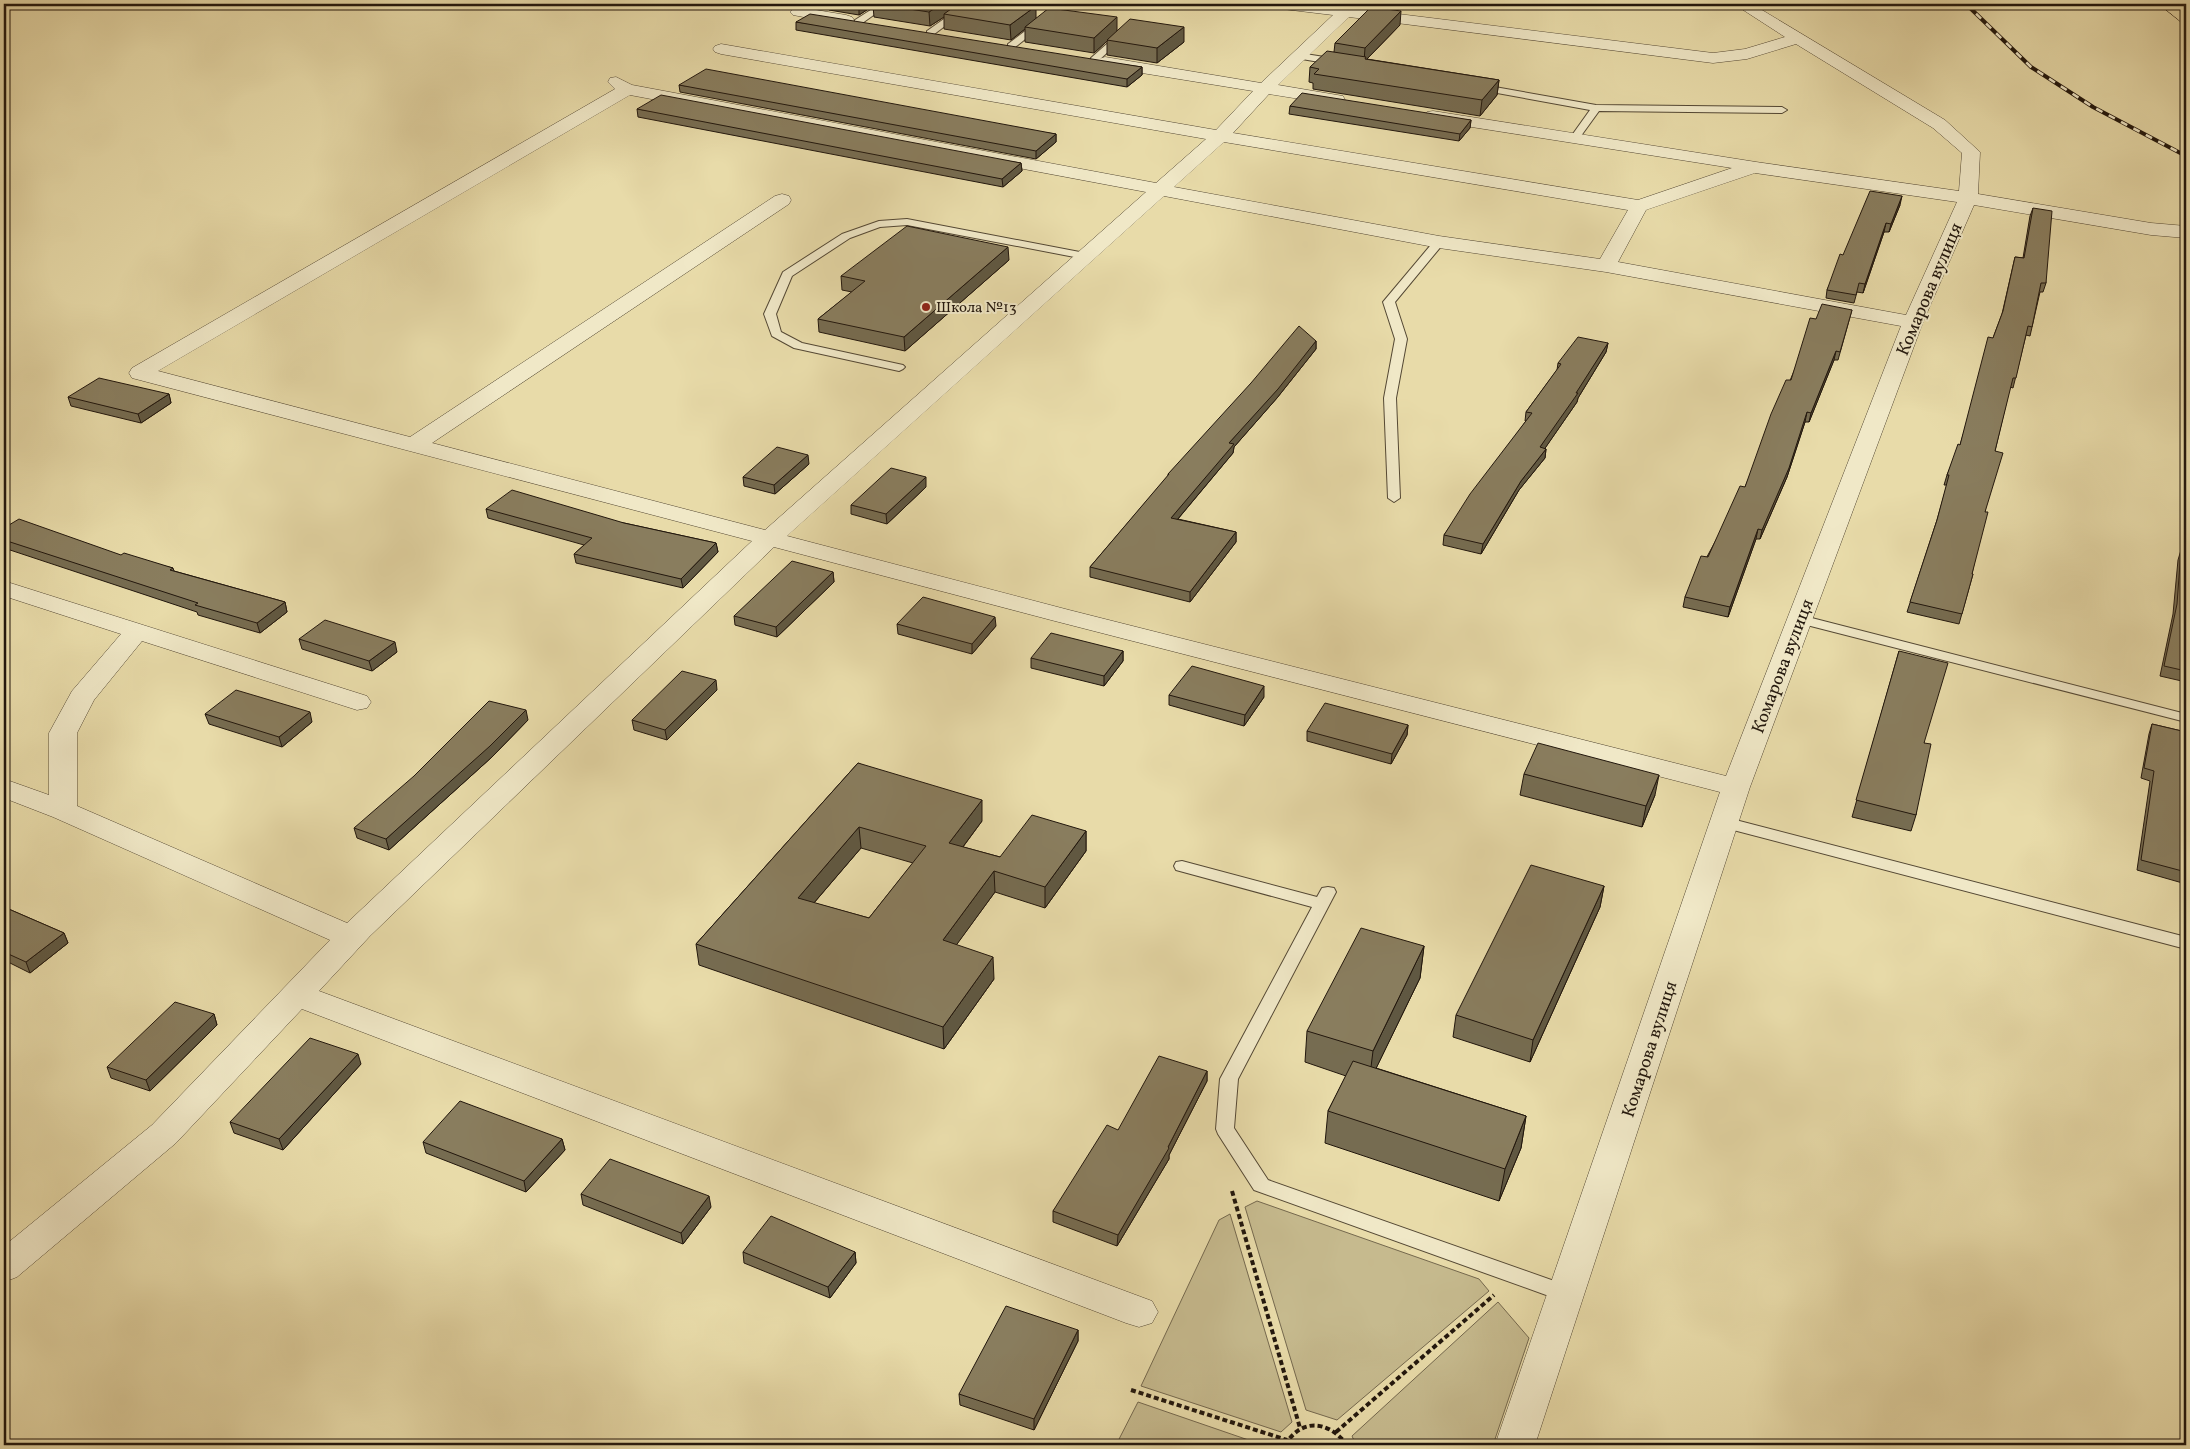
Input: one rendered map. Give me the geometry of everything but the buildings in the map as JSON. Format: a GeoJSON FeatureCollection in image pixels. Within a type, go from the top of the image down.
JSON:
{"type":"FeatureCollection","features":[{"type":"Feature","properties":{"kind":"main road"},"geometry":{"type":"LineString","coordinates":[[2167,4],[2186,18]]}},
{"type":"Feature","properties":{"kind":"street"},"geometry":{"type":"LineString","coordinates":[[1283,4],[1349,8],[1712,58],[1747,54],[1799,38]]}},
{"type":"Feature","properties":{"kind":"street","name":"Комарова вулиця"},"geometry":{"type":"LineString","coordinates":[[1515,1445],[1736,787],[1913,322],[1968,198],[1971,152],[1939,124],[1742,4]]}},
{"type":"Feature","properties":{"kind":"street"},"geometry":{"type":"LineString","coordinates":[[4,1267],[164,1134],[351,937],[769,539],[1085,256],[1163,189],[1220,136],[1264,89],[1349,8]]}},
{"type":"Feature","properties":{"kind":"street"},"geometry":{"type":"LineString","coordinates":[[798,12],[885,26]]}},
{"type":"Feature","properties":{"kind":"street"},"geometry":{"type":"LineString","coordinates":[[912,30],[957,38]]}},
{"type":"Feature","properties":{"kind":"street"},"geometry":{"type":"LineString","coordinates":[[993,44],[1030,50]]}},
{"type":"Feature","properties":{"kind":"street"},"geometry":{"type":"LineString","coordinates":[[721,49],[1220,136],[1639,206],[1754,167]]}},
{"type":"Feature","properties":{"kind":"street"},"geometry":{"type":"LineString","coordinates":[[1076,57],[1352,103]]}},
{"type":"Feature","properties":{"kind":"street"},"geometry":{"type":"LineString","coordinates":[[1736,787],[769,539],[140,373],[622,86],[1439,242],[1606,266],[1913,322]]}},
{"type":"Feature","properties":{"kind":"street"},"geometry":{"type":"LineString","coordinates":[[1420,114],[1754,167],[1968,198],[2151,229],[2186,232]]}},
{"type":"Feature","properties":{"kind":"street"},"geometry":{"type":"LineString","coordinates":[[413,445],[782,200]]}},
{"type":"Feature","properties":{"kind":"street"},"geometry":{"type":"LineString","coordinates":[[1606,266],[1639,206]]}},
{"type":"Feature","properties":{"kind":"street"},"geometry":{"type":"LineString","coordinates":[[4,588],[357,702]]}},
{"type":"Feature","properties":{"kind":"street"},"geometry":{"type":"LineString","coordinates":[[63,811],[63,733],[82,696],[137,631]]}},
{"type":"Feature","properties":{"kind":"street"},"geometry":{"type":"LineString","coordinates":[[4,788],[63,811],[351,937]]}},
{"type":"Feature","properties":{"kind":"street"},"geometry":{"type":"LineString","coordinates":[[296,995],[1139,1312]]}},
{"type":"Feature","properties":{"kind":"lane"},"geometry":{"type":"LineString","coordinates":[[858,22],[885,4]]}},
{"type":"Feature","properties":{"kind":"lane"},"geometry":{"type":"LineString","coordinates":[[930,33],[966,7]]}},
{"type":"Feature","properties":{"kind":"lane"},"geometry":{"type":"LineString","coordinates":[[1011,46],[1045,20]]}},
{"type":"Feature","properties":{"kind":"lane"},"geometry":{"type":"LineString","coordinates":[[1094,60],[1125,32]]}},
{"type":"Feature","properties":{"kind":"lane"},"geometry":{"type":"LineString","coordinates":[[1299,56],[1347,64]]}},
{"type":"Feature","properties":{"kind":"lane"},"geometry":{"type":"LineString","coordinates":[[1471,86],[1596,108],[1782,110]]}},
{"type":"Feature","properties":{"kind":"lane"},"geometry":{"type":"LineString","coordinates":[[1575,138],[1596,108]]}},
{"type":"Feature","properties":{"kind":"lane"},"geometry":{"type":"LineString","coordinates":[[899,367],[798,346],[776,334],[770,314],[787,274],[846,236],[879,224],[907,222],[1085,256]]}},
{"type":"Feature","properties":{"kind":"lane"},"geometry":{"type":"LineString","coordinates":[[1394,498],[1390,398],[1401,340],[1389,302],[1439,242]]}},
{"type":"Feature","properties":{"kind":"lane"},"geometry":{"type":"LineString","coordinates":[[1800,619],[2186,718]]}},
{"type":"Feature","properties":{"kind":"lane"},"geometry":{"type":"LineString","coordinates":[[1724,822],[2186,943]]}},
{"type":"Feature","properties":{"kind":"lane"},"geometry":{"type":"LineString","coordinates":[[1182,866],[1324,898],[1229,1080],[1225,1129],[1261,1185],[1567,1294]]}},
{"type":"Feature","properties":{"kind":"path"},"geometry":{"type":"LineString","coordinates":[[1232,1191],[1300,1428]]}},
{"type":"Feature","properties":{"kind":"path"},"geometry":{"type":"LineString","coordinates":[[1336,1432],[1497,1292]]}},
{"type":"Feature","properties":{"kind":"path"},"geometry":{"type":"LineString","coordinates":[[1131,1390],[1286,1443],[1295,1431],[1300,1428],[1315,1425],[1326,1426],[1336,1432],[1347,1445]]}},
{"type":"Feature","properties":{"kind":"shaded area"},"geometry":{"type":"Polygon","coordinates":[[[1257,1201],[1479,1279],[1489,1291],[1337,1420],[1306,1410],[1245,1207],[1257,1201]]]}},
{"type":"Feature","properties":{"kind":"shaded area"},"geometry":{"type":"Polygon","coordinates":[[[1230,1214],[1292,1422],[1281,1432],[1141,1386],[1219,1220],[1230,1214]]]}},
{"type":"Feature","properties":{"kind":"shaded area"},"geometry":{"type":"Polygon","coordinates":[[[1498,1302],[1529,1338],[1493,1445],[1356,1445],[1352,1436],[1498,1302]]]}},
{"type":"Feature","properties":{"kind":"shaded area"},"geometry":{"type":"Polygon","coordinates":[[[1138,1402],[1263,1445],[1116,1445],[1138,1402]]]}},
{"type":"Feature","properties":{"kind":"railway"},"geometry":{"type":"LineString","coordinates":[[1966,4],[2031,67],[2093,107],[2186,156]]}},
{"type":"Feature","properties":{"kind":"place","name":"Школа №13"},"geometry":{"type":"Point","coordinates":[926,307]}}]}
